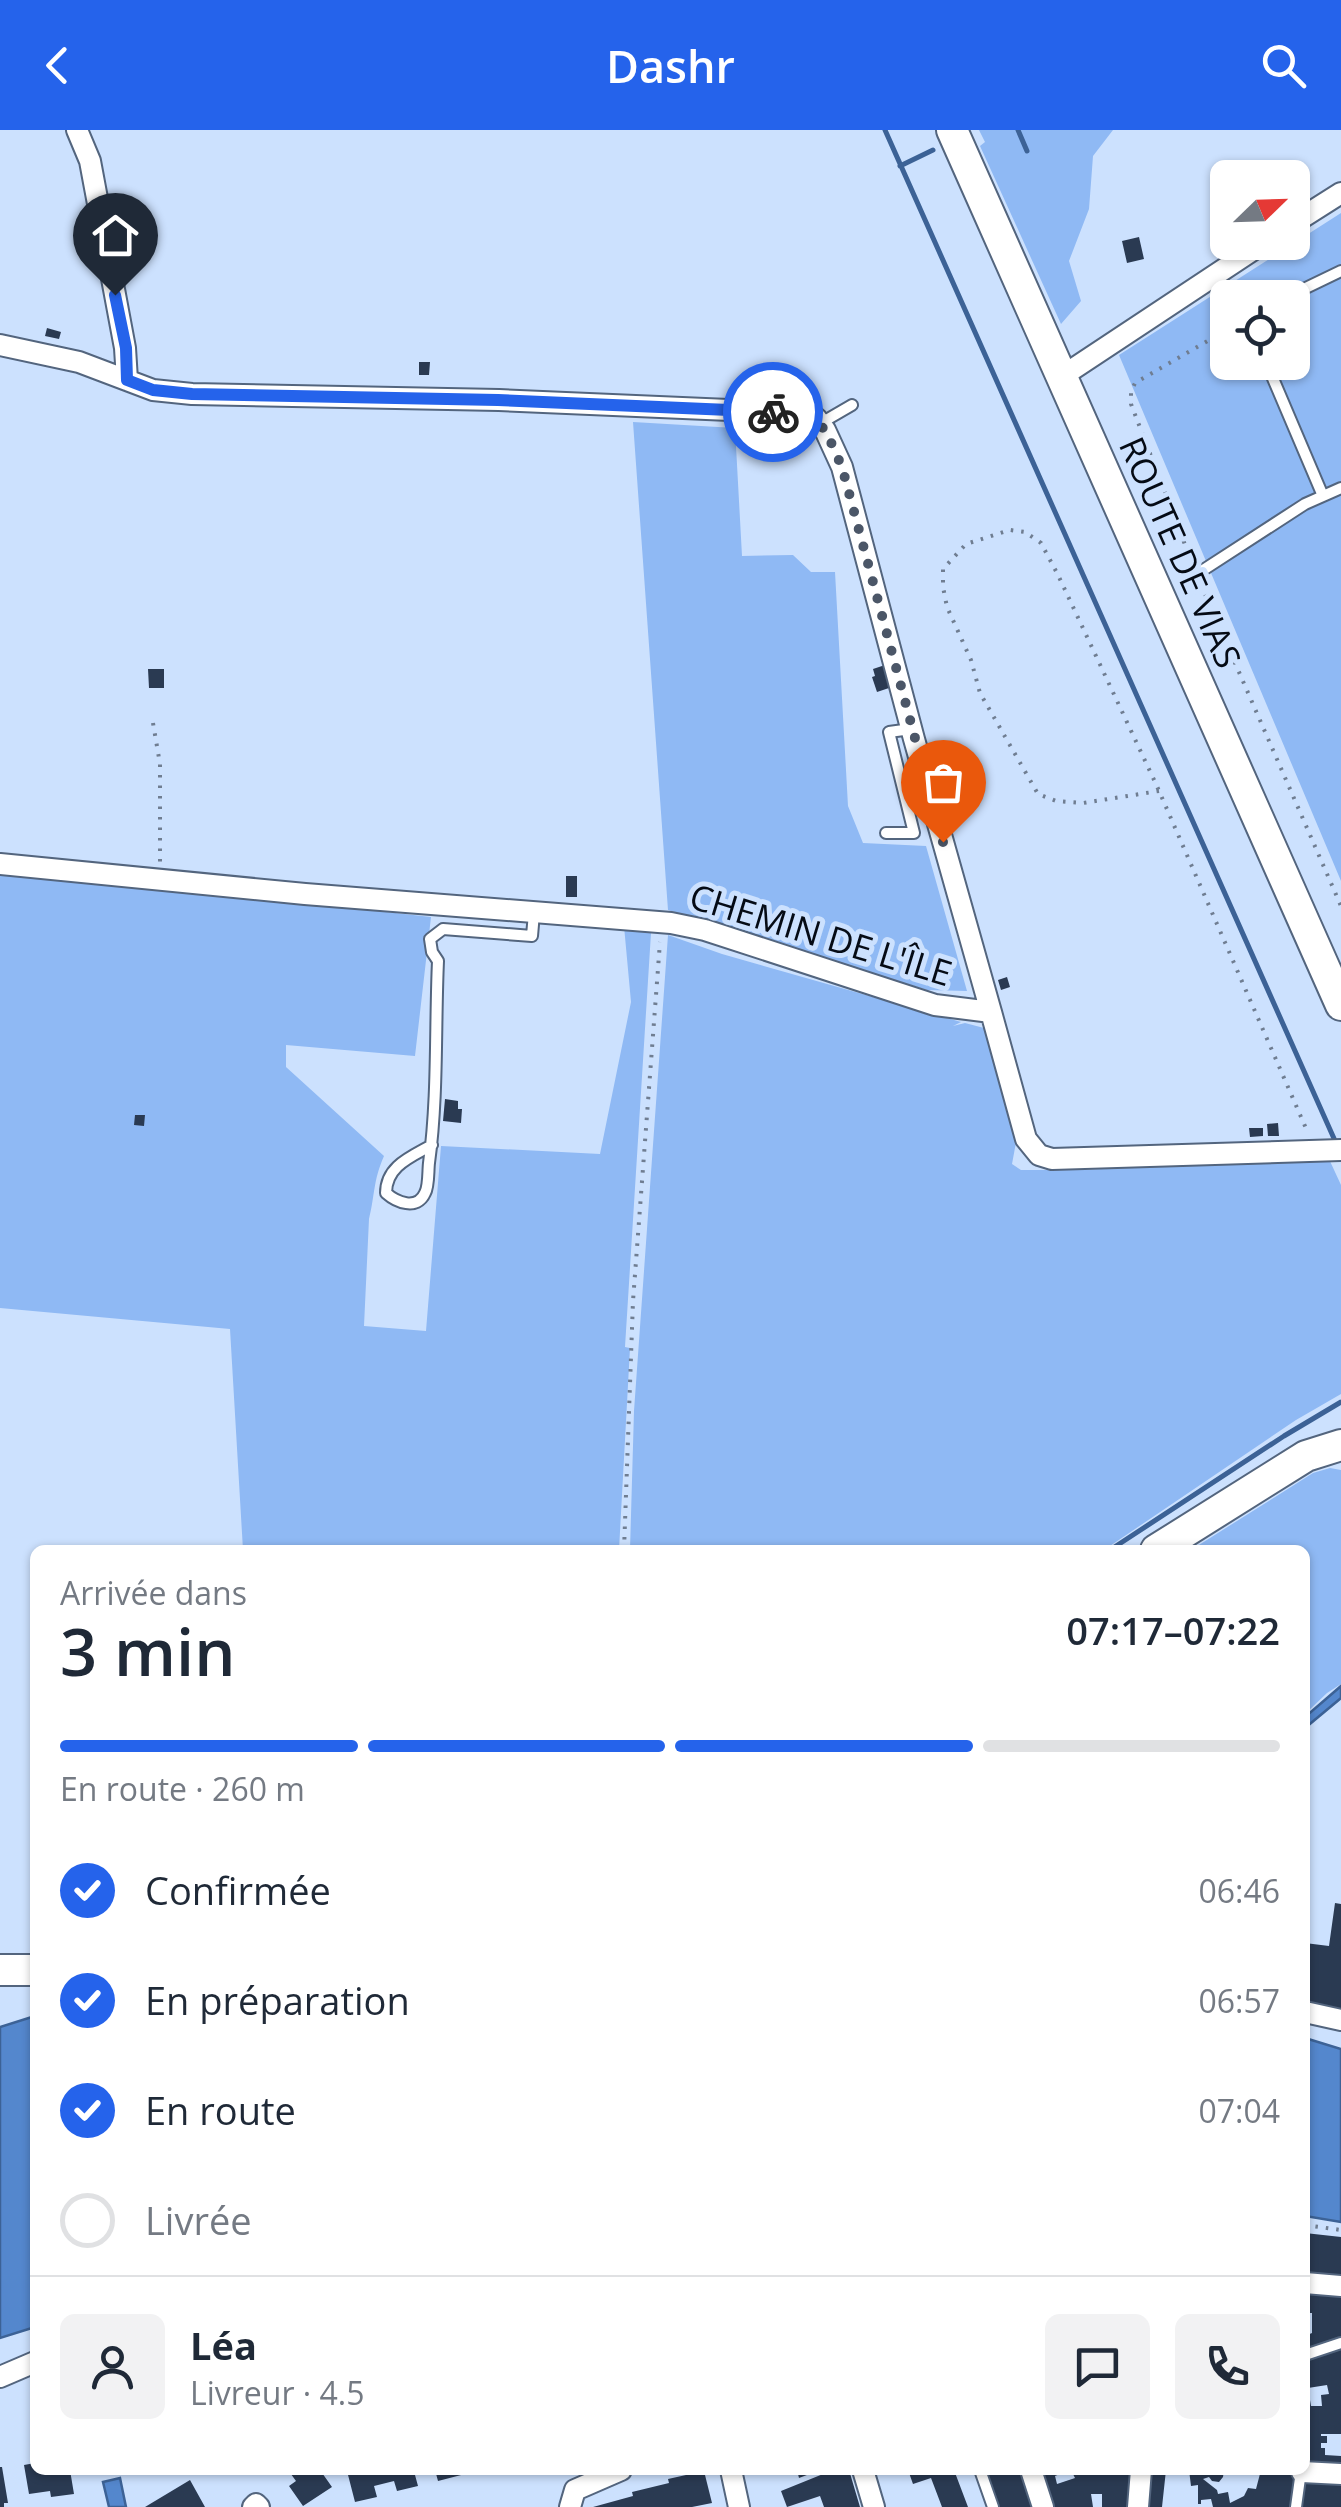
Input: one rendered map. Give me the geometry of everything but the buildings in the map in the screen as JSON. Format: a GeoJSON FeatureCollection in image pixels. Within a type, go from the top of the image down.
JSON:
{"type":"FeatureCollection","features":[{"type":"Feature","properties":{"kind":"main road","name":"ROUTE DE VIAS"},"geometry":{"type":"LineString","coordinates":[[953,131],[1341,1005]]}},
{"type":"Feature","properties":{"kind":"main road"},"geometry":{"type":"LineString","coordinates":[[1164,1545],[1306,1456],[1338,1448]]}},
{"type":"Feature","properties":{"kind":"main road"},"geometry":{"type":"LineString","coordinates":[[0,1970],[30,1970]]}},
{"type":"Feature","properties":{"kind":"street"},"geometry":{"type":"LineString","coordinates":[[76,130],[90,162],[126,348],[127,380]]}},
{"type":"Feature","properties":{"kind":"street"},"geometry":{"type":"LineString","coordinates":[[1310,212],[1341,192]]}},
{"type":"Feature","properties":{"kind":"street"},"geometry":{"type":"LineString","coordinates":[[1062,376],[1238,260]]}},
{"type":"Feature","properties":{"kind":"street"},"geometry":{"type":"LineString","coordinates":[[0,344],[79,362],[153,390],[192,394],[498,400],[799,413],[816,418],[826,430],[842,467],[990,1012]]}},
{"type":"Feature","properties":{"kind":"street","name":"CHEMIN DE L'ÎLE"},"geometry":{"type":"LineString","coordinates":[[0,864],[306,894],[661,922],[705,930],[935,1005],[990,1012],[1026,1139],[1039,1155],[1052,1159],[1328,1150]]}},
{"type":"Feature","properties":{"kind":"street"},"geometry":{"type":"LineString","coordinates":[[1310,2013],[1341,2020]]}},
{"type":"Feature","properties":{"kind":"street"},"geometry":{"type":"LineString","coordinates":[[1310,2283],[1341,2286]]}},
{"type":"Feature","properties":{"kind":"street"},"geometry":{"type":"LineString","coordinates":[[0,2376],[30,2364]]}},
{"type":"Feature","properties":{"kind":"street"},"geometry":{"type":"LineString","coordinates":[[1310,2472],[1341,2474]]}},
{"type":"Feature","properties":{"kind":"street"},"geometry":{"type":"LineString","coordinates":[[570,2507],[576,2490],[610,2475]]}},
{"type":"Feature","properties":{"kind":"street"},"geometry":{"type":"LineString","coordinates":[[731,2475],[739,2507]]}},
{"type":"Feature","properties":{"kind":"street"},"geometry":{"type":"LineString","coordinates":[[864,2475],[874,2507]]}},
{"type":"Feature","properties":{"kind":"street"},"geometry":{"type":"LineString","coordinates":[[1033,2475],[1044,2507]]}},
{"type":"Feature","properties":{"kind":"street"},"geometry":{"type":"LineString","coordinates":[[1138,2507],[1141,2475]]}},
{"type":"Feature","properties":{"kind":"lane"},"geometry":{"type":"LineString","coordinates":[[1310,286],[1341,271]]}},
{"type":"Feature","properties":{"kind":"lane"},"geometry":{"type":"LineString","coordinates":[[1274,380],[1324,496]]}},
{"type":"Feature","properties":{"kind":"lane"},"geometry":{"type":"LineString","coordinates":[[820,424],[852,405]]}},
{"type":"Feature","properties":{"kind":"lane"},"geometry":{"type":"LineString","coordinates":[[1197,574],[1305,504],[1341,488]]}},
{"type":"Feature","properties":{"kind":"lane"},"geometry":{"type":"LineString","coordinates":[[886,832],[914,833],[889,732],[911,729]]}},
{"type":"Feature","properties":{"kind":"lane"},"geometry":{"type":"LineString","coordinates":[[432,1145],[399,1164],[386,1179],[386,1193],[396,1202],[418,1202],[426,1193],[432,1145],[438,961],[430,939],[443,929],[532,936],[534,912]]}},
{"type":"Feature","properties":{"kind":"lane"},"geometry":{"type":"LineString","coordinates":[[1310,2353],[1341,2343]]}},
{"type":"Feature","properties":{"kind":"lane"},"geometry":{"type":"LineString","coordinates":[[982,2475],[993,2507]]}},
{"type":"Feature","properties":{"kind":"lane"},"geometry":{"type":"LineString","coordinates":[[1296,2507],[1300,2475]]}},
{"type":"Feature","properties":{"kind":"path"},"geometry":{"type":"LineString","coordinates":[[1210,339],[1135,383],[1132,404],[1176,527],[1341,906]]}},
{"type":"Feature","properties":{"kind":"path"},"geometry":{"type":"LineString","coordinates":[[1159,791],[1082,802],[1056,801],[1038,794],[980,693],[971,660],[947,606],[943,568],[966,544],[1010,530],[1025,532],[1041,543],[1058,575],[1328,1150]]}},
{"type":"Feature","properties":{"kind":"path"},"geometry":{"type":"LineString","coordinates":[[154,723],[160,764],[160,880]]}},
{"type":"Feature","properties":{"kind":"path"},"geometry":{"type":"LineString","coordinates":[[624,1545],[633,1301],[661,922]]}},
{"type":"Feature","properties":{"kind":"path"},"geometry":{"type":"LineString","coordinates":[[1310,2227],[1341,2230]]}},
{"type":"Feature","properties":{"kind":"shaded area"},"geometry":{"type":"Polygon","coordinates":[[[979,130],[1113,130],[1093,156],[1089,209],[1069,261],[1081,301],[1061,324],[980,146],[985,142],[979,130]]]}},
{"type":"Feature","properties":{"kind":"shaded area"},"geometry":{"type":"Polygon","coordinates":[[[1341,213],[1341,881],[1119,355],[1210,297],[1210,380],[1310,380],[1310,280],[1236,280],[1268,260],[1310,260],[1310,233],[1341,213]]]}},
{"type":"Feature","properties":{"kind":"shaded area"},"geometry":{"type":"Polygon","coordinates":[[[633,422],[735,428],[742,556],[793,555],[811,572],[835,572],[848,806],[863,843],[926,846],[967,991],[927,990],[668,910],[633,422]]]}},
{"type":"Feature","properties":{"kind":"shaded area"},"geometry":{"type":"Polygon","coordinates":[[[0,869],[431,917],[415,1056],[286,1045],[286,1067],[384,1156],[369,1219],[364,1326],[426,1331],[441,1146],[600,1154],[631,1002],[624,926],[651,933],[625,1347],[630,1348],[619,1545],[243,1545],[230,1329],[0,1308],[0,869]]]}},
{"type":"Feature","properties":{"kind":"shaded area"},"geometry":{"type":"Polygon","coordinates":[[[668,935],[961,1022],[953,1026],[965,1023],[984,1028],[1017,1137],[1012,1164],[1021,1170],[1329,1159],[1341,1185],[1341,1394],[1296,1420],[1111,1545],[630,1545],[634,1411],[668,935]]]}},
{"type":"Feature","properties":{"kind":"shaded area"},"geometry":{"type":"Polygon","coordinates":[[[1330,1468],[1341,1470],[1341,1684],[1310,1709],[1310,1545],[1199,1545],[1313,1473],[1330,1468]]]}},
{"type":"Feature","properties":{"kind":"shaded area"},"geometry":{"type":"Polygon","coordinates":[[[1341,1686],[1341,1698],[1310,1724],[1310,1713],[1341,1686]]]}},
{"type":"Feature","properties":{"kind":"shaded area"},"geometry":{"type":"Polygon","coordinates":[[[30,2018],[30,2329],[0,2338],[0,2027],[30,2018]]]}},
{"type":"Feature","properties":{"kind":"shaded area"},"geometry":{"type":"Polygon","coordinates":[[[1310,2040],[1341,2049],[1341,2222],[1310,2217],[1310,2040]]]}},
{"type":"Feature","properties":{"kind":"shaded area"},"geometry":{"type":"Polygon","coordinates":[[[120,2478],[126,2507],[109,2507],[103,2482],[120,2478]]]}},
{"type":"Feature","properties":{"kind":"waterway"},"geometry":{"type":"LineString","coordinates":[[885,130],[1336,1143]]}},
{"type":"Feature","properties":{"kind":"waterway"},"geometry":{"type":"LineString","coordinates":[[1018,130],[1027,151]]}},
{"type":"Feature","properties":{"kind":"waterway"},"geometry":{"type":"LineString","coordinates":[[900,166],[933,150]]}},
{"type":"Feature","properties":{"kind":"waterway"},"geometry":{"type":"LineString","coordinates":[[1118,1545],[1341,1402]]}},
{"type":"Feature","properties":{"kind":"way so far"},"geometry":{"type":"LineString","coordinates":[[773,412],[816,418],[826,430],[842,467],[943,842]]}},
{"type":"Feature","properties":{"kind":"route"},"geometry":{"type":"LineString","coordinates":[[115,295],[126,348],[127,380],[153,390],[773,412]]}}]}
